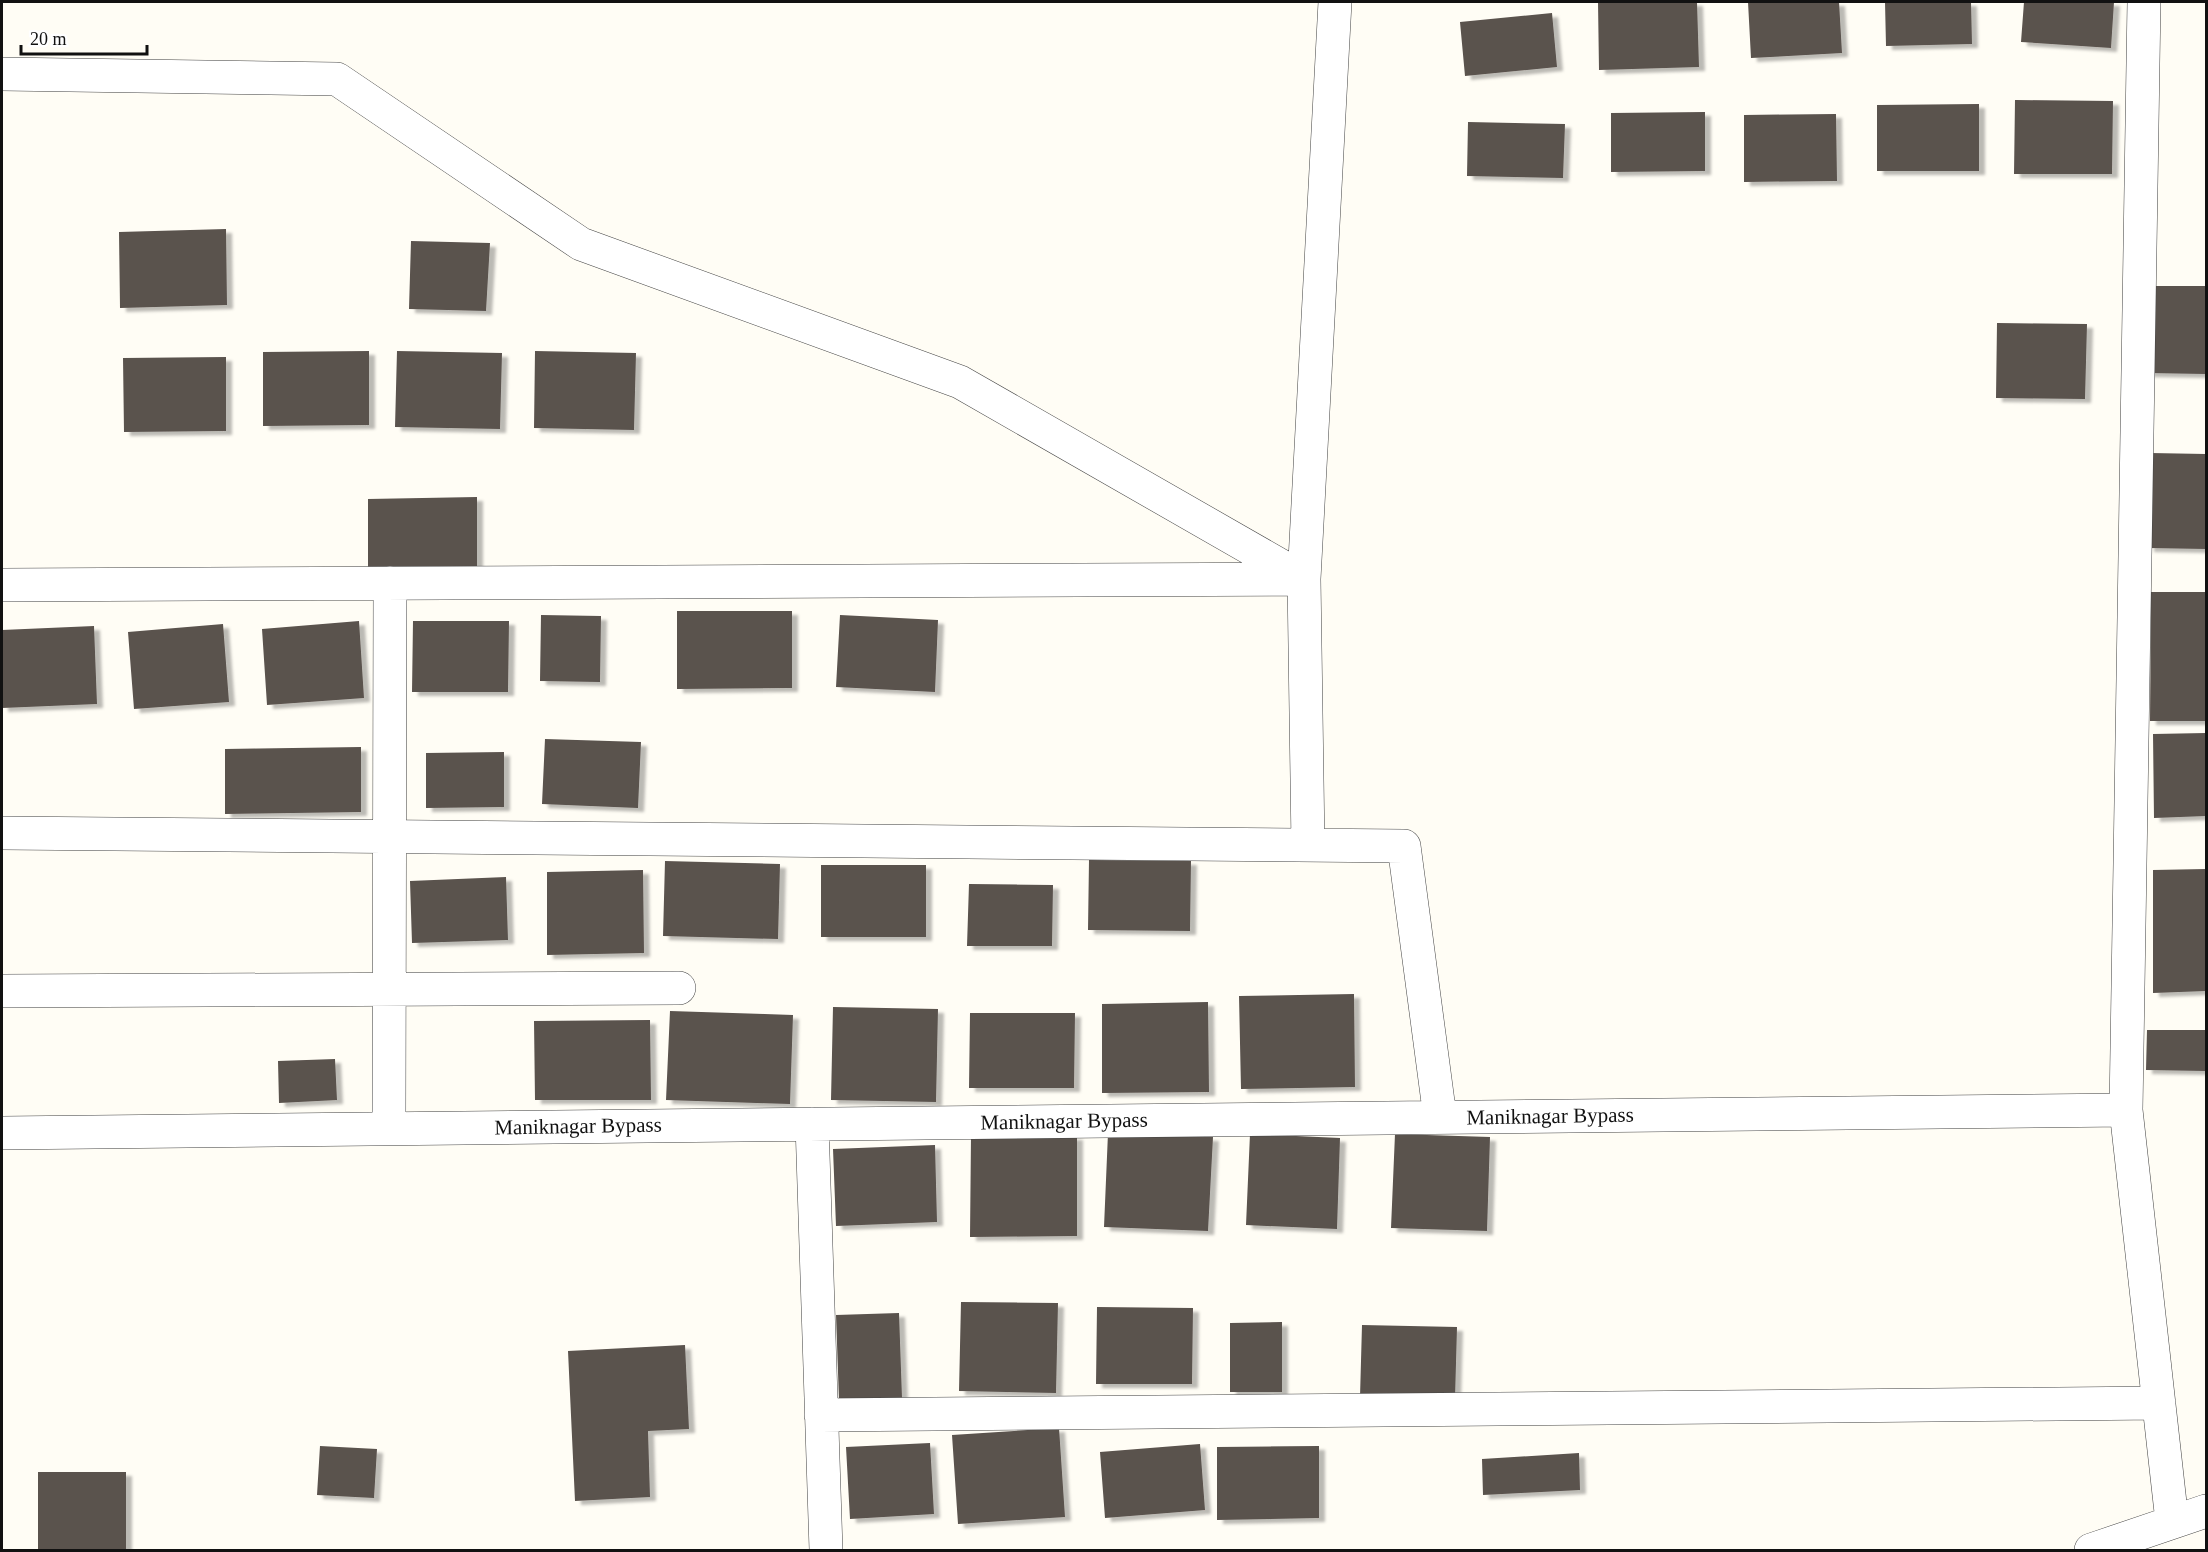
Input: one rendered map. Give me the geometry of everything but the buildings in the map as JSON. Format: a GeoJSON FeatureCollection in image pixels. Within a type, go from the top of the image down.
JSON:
{"type":"FeatureCollection","features":[{"type":"Feature","properties":{"kind":"street"},"geometry":{"type":"LineString","coordinates":[[1308,845],[1304,579],[1335,2]]}},
{"type":"Feature","properties":{"kind":"street"},"geometry":{"type":"LineString","coordinates":[[2144,2],[2126,1110],[2172,1521]]}},
{"type":"Feature","properties":{"kind":"street"},"geometry":{"type":"LineString","coordinates":[[2,74],[337,79],[581,244],[960,382],[1304,579]]}},
{"type":"Feature","properties":{"kind":"street"},"geometry":{"type":"LineString","coordinates":[[2,585],[1304,579]]}},
{"type":"Feature","properties":{"kind":"street"},"geometry":{"type":"LineString","coordinates":[[389,1128],[390,583]]}},
{"type":"Feature","properties":{"kind":"street"},"geometry":{"type":"LineString","coordinates":[[2,833],[1404,846],[1440,1117]]}},
{"type":"Feature","properties":{"kind":"street"},"geometry":{"type":"LineString","coordinates":[[2,991],[679,988]]}},
{"type":"Feature","properties":{"kind":"street","name":"Maniknagar Bypass"},"geometry":{"type":"LineString","coordinates":[[2,1133],[2126,1110]]}},
{"type":"Feature","properties":{"kind":"street"},"geometry":{"type":"LineString","coordinates":[[812,1124],[826,1551]]}},
{"type":"Feature","properties":{"kind":"street"},"geometry":{"type":"LineString","coordinates":[[821,1414],[2159,1403]]}},
{"type":"Feature","properties":{"kind":"street"},"geometry":{"type":"LineString","coordinates":[[2091,1551],[2206,1511]]}}]}
